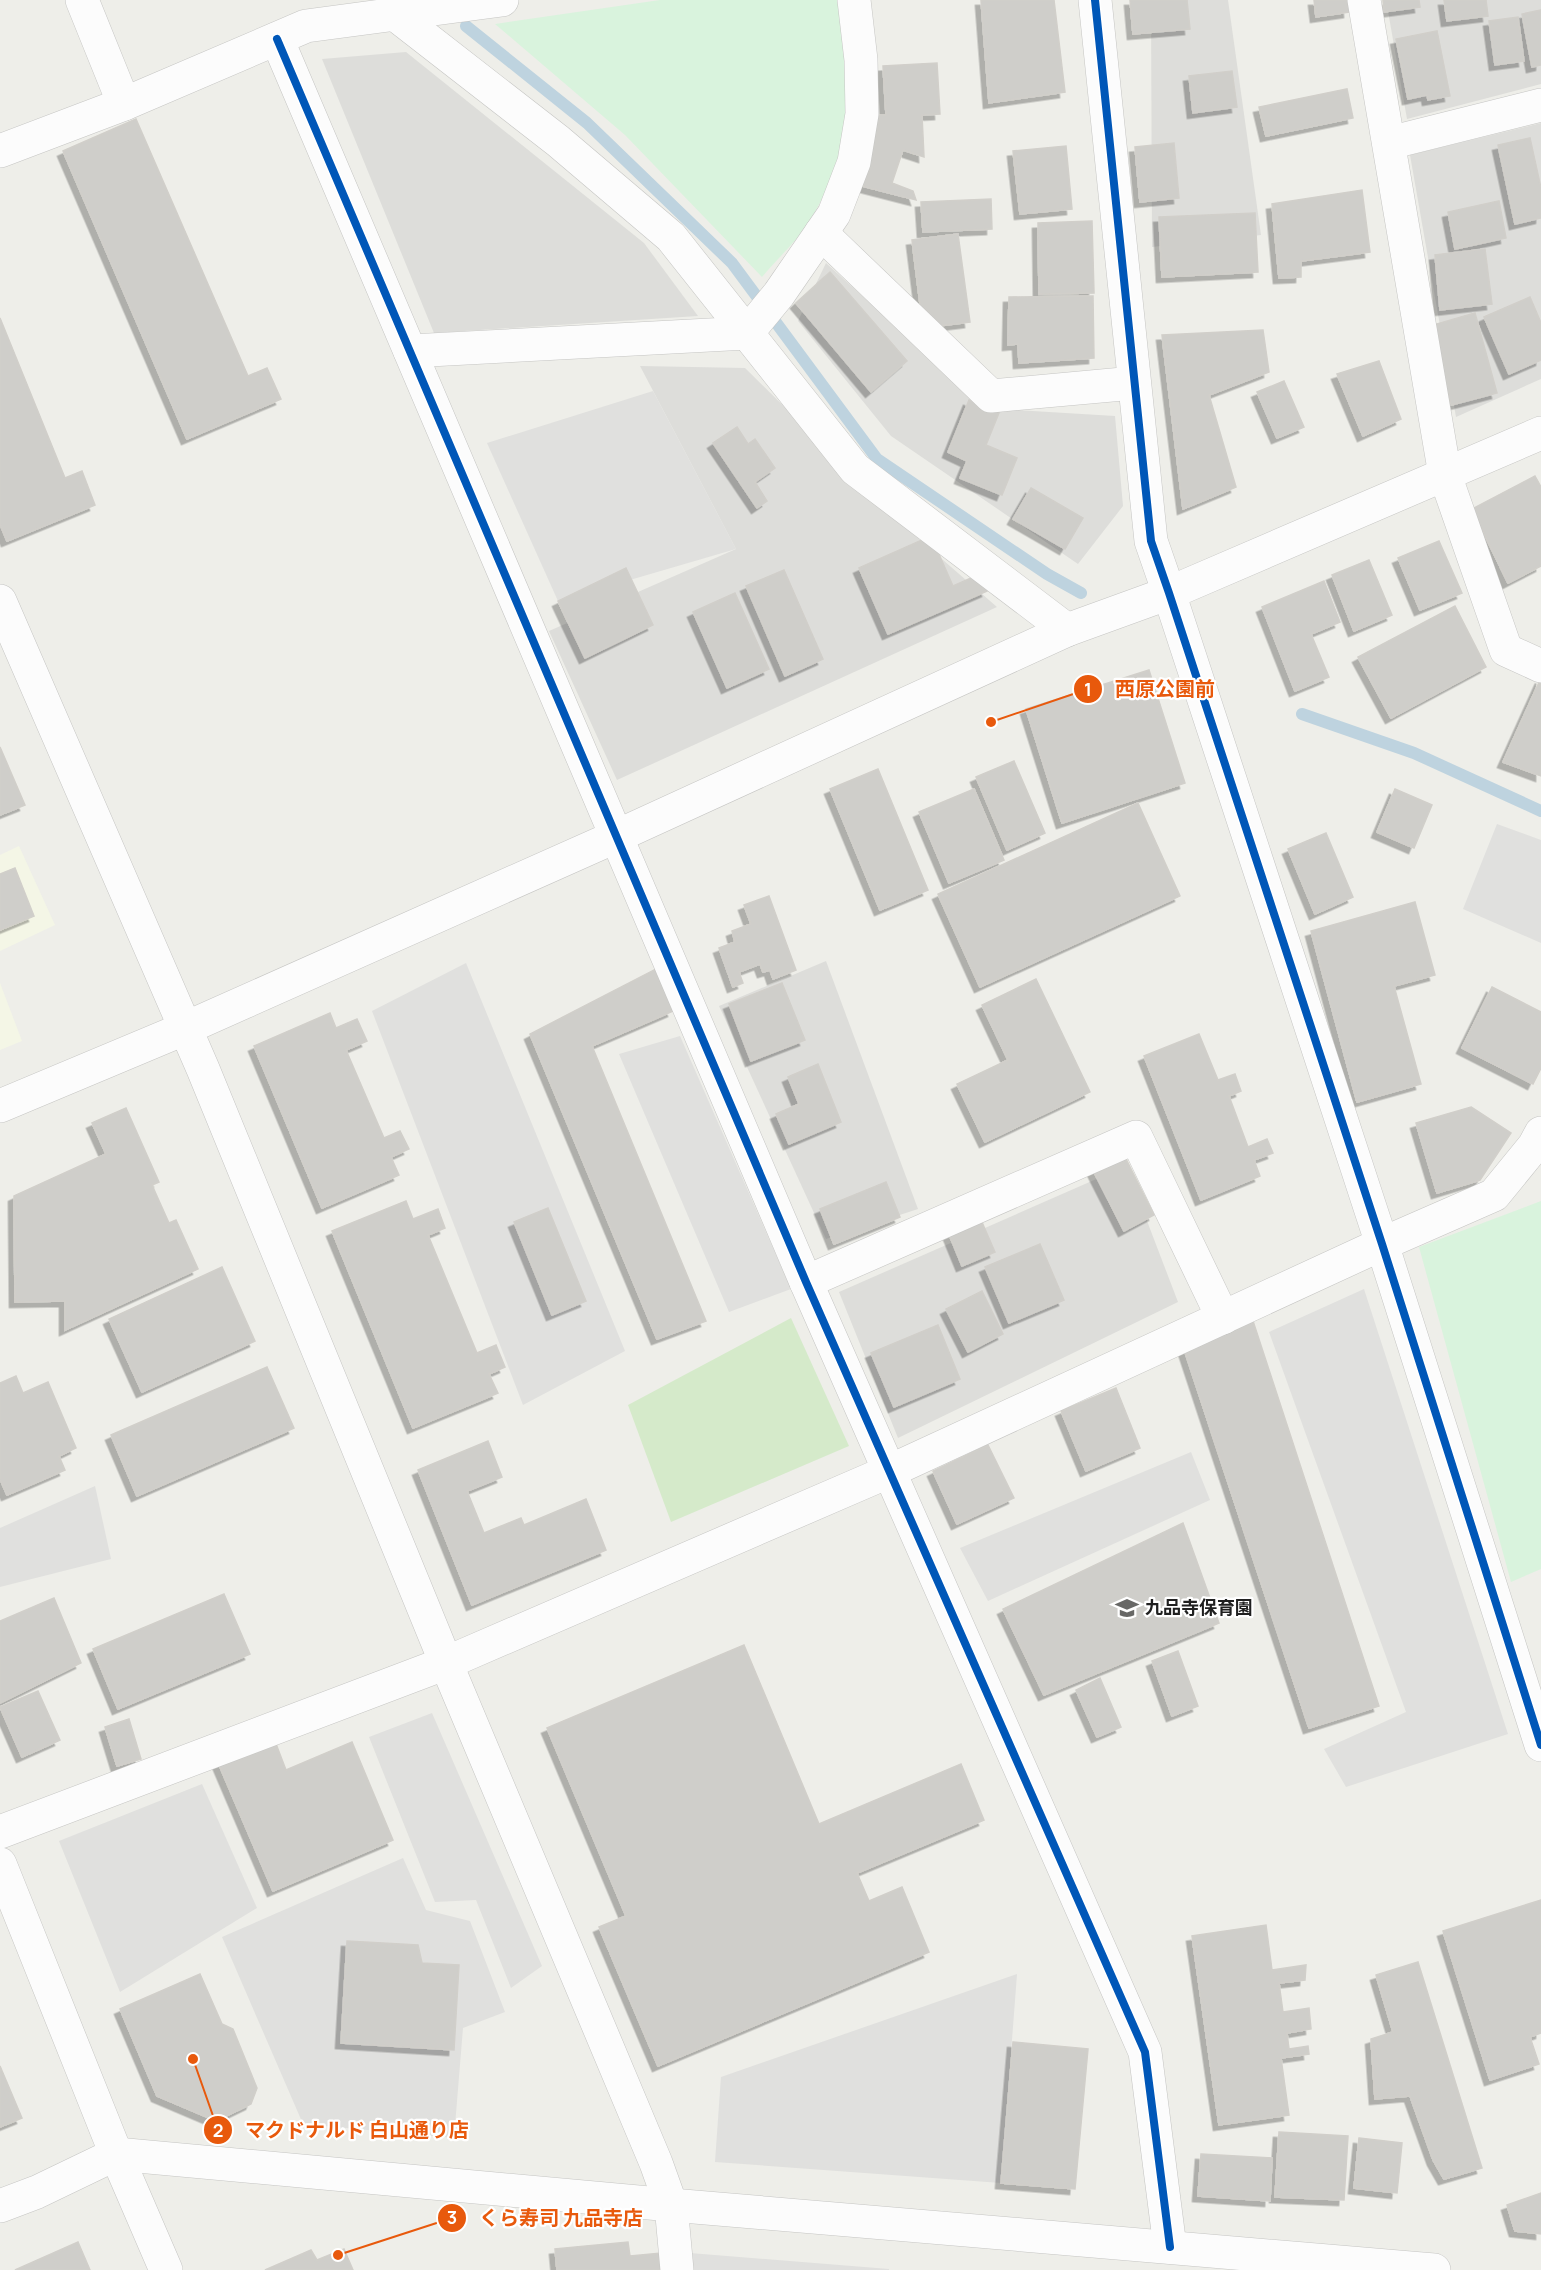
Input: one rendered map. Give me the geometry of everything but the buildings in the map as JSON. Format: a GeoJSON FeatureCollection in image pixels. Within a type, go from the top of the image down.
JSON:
{"type":"FeatureCollection","features":[{"type":"Feature","properties":{"kind":"street"},"geometry":{"type":"LineString","coordinates":[[82,0],[124,104]]}},
{"type":"Feature","properties":{"kind":"street"},"geometry":{"type":"LineString","coordinates":[[0,151],[124,104],[277,39],[305,13],[396,15],[502,0]]}},
{"type":"Feature","properties":{"kind":"street"},"geometry":{"type":"LineString","coordinates":[[410,351],[747,333],[779,294],[834,214],[854,162],[862,114],[861,60],[854,0]]}},
{"type":"Feature","properties":{"kind":"street"},"geometry":{"type":"LineString","coordinates":[[1095,0],[1151,541],[1382,1244],[1541,1745]]}},
{"type":"Feature","properties":{"kind":"street"},"geometry":{"type":"LineString","coordinates":[[1364,0],[1445,475],[1506,650],[1541,666]]}},
{"type":"Feature","properties":{"kind":"street"},"geometry":{"type":"LineString","coordinates":[[396,15],[558,141],[671,237],[855,469],[1067,630]]}},
{"type":"Feature","properties":{"kind":"street"},"geometry":{"type":"LineString","coordinates":[[277,39],[806,1282],[1145,2052],[1170,2247]]}},
{"type":"Feature","properties":{"kind":"street"},"geometry":{"type":"LineString","coordinates":[[1389,143],[1541,105]]}},
{"type":"Feature","properties":{"kind":"street"},"geometry":{"type":"LineString","coordinates":[[821,232],[992,396],[1134,383]]}},
{"type":"Feature","properties":{"kind":"street"},"geometry":{"type":"LineString","coordinates":[[0,1106],[186,1028],[617,836],[1067,630],[1169,593],[1541,433]]}},
{"type":"Feature","properties":{"kind":"street"},"geometry":{"type":"LineString","coordinates":[[0,601],[8,640],[186,1028],[446,1663],[652,2152],[671,2205],[677,2270]]}},
{"type":"Feature","properties":{"kind":"street"},"geometry":{"type":"LineString","coordinates":[[0,1832],[446,1663],[890,1471],[1382,1244],[1494,1195],[1534,1146],[1541,1133]]}},
{"type":"Feature","properties":{"kind":"street"},"geometry":{"type":"LineString","coordinates":[[806,1282],[1136,1137],[1223,1318]]}},
{"type":"Feature","properties":{"kind":"street"},"geometry":{"type":"LineString","coordinates":[[0,1864],[116,2154],[166,2270]]}},
{"type":"Feature","properties":{"kind":"street"},"geometry":{"type":"LineString","coordinates":[[0,2206],[37,2192],[116,2154],[671,2205],[1434,2270]]}},
{"type":"Feature","properties":{"kind":"shaded area"},"geometry":{"type":"Polygon","coordinates":[[[1151,0],[1228,0],[1261,235],[1152,247],[1151,0]]]}},
{"type":"Feature","properties":{"kind":"shaded area"},"geometry":{"type":"Polygon","coordinates":[[[1386,0],[1541,0],[1541,84],[1407,119],[1386,0]]]}},
{"type":"Feature","properties":{"kind":"shaded area"},"geometry":{"type":"Polygon","coordinates":[[[406,52],[644,243],[698,316],[434,333],[322,59],[406,52]]]}},
{"type":"Feature","properties":{"kind":"shaded area"},"geometry":{"type":"Polygon","coordinates":[[[1541,123],[1541,379],[1456,417],[1410,155],[1541,123]]]}},
{"type":"Feature","properties":{"kind":"shaded area"},"geometry":{"type":"Polygon","coordinates":[[[826,263],[985,408],[1115,416],[1123,506],[1078,564],[891,436],[798,321],[826,263]]]}},
{"type":"Feature","properties":{"kind":"shaded area"},"geometry":{"type":"Polygon","coordinates":[[[640,366],[745,368],[912,533],[997,607],[617,780],[549,631],[736,549],[640,366]]]}},
{"type":"Feature","properties":{"kind":"shaded area"},"geometry":{"type":"Polygon","coordinates":[[[653,391],[736,549],[558,601],[487,443],[653,391]]]}},
{"type":"Feature","properties":{"kind":"shaded area"},"geometry":{"type":"Polygon","coordinates":[[[1497,824],[1541,840],[1541,943],[1463,909],[1497,824]]]}},
{"type":"Feature","properties":{"kind":"shaded area"},"geometry":{"type":"Polygon","coordinates":[[[19,846],[55,925],[0,951],[0,855],[19,846]]]}},
{"type":"Feature","properties":{"kind":"shaded area"},"geometry":{"type":"Polygon","coordinates":[[[826,961],[918,1209],[826,1239],[719,1006],[826,961]]]}},
{"type":"Feature","properties":{"kind":"shaded area"},"geometry":{"type":"Polygon","coordinates":[[[466,963],[625,1351],[523,1405],[372,1011],[466,963]]]}},
{"type":"Feature","properties":{"kind":"shaded area"},"geometry":{"type":"Polygon","coordinates":[[[0,983],[22,1041],[0,1050],[0,983]]]}},
{"type":"Feature","properties":{"kind":"shaded area"},"geometry":{"type":"Polygon","coordinates":[[[680,1036],[791,1289],[729,1312],[619,1054],[680,1036]]]}},
{"type":"Feature","properties":{"kind":"shaded area"},"geometry":{"type":"Polygon","coordinates":[[[1126,1166],[1178,1302],[898,1438],[839,1292],[1126,1166]]]}},
{"type":"Feature","properties":{"kind":"shaded area"},"geometry":{"type":"Polygon","coordinates":[[[1364,1289],[1508,1734],[1346,1787],[1324,1749],[1406,1712],[1269,1332],[1364,1289]]]}},
{"type":"Feature","properties":{"kind":"shaded area"},"geometry":{"type":"Polygon","coordinates":[[[1191,1452],[1210,1500],[988,1601],[960,1548],[1191,1452]]]}},
{"type":"Feature","properties":{"kind":"shaded area"},"geometry":{"type":"Polygon","coordinates":[[[95,1486],[111,1559],[0,1587],[0,1528],[95,1486]]]}},
{"type":"Feature","properties":{"kind":"shaded area"},"geometry":{"type":"Polygon","coordinates":[[[432,1713],[542,1966],[511,1988],[476,1900],[435,1902],[369,1737],[432,1713]]]}},
{"type":"Feature","properties":{"kind":"shaded area"},"geometry":{"type":"Polygon","coordinates":[[[202,1784],[257,1908],[120,1992],[59,1841],[202,1784]]]}},
{"type":"Feature","properties":{"kind":"shaded area"},"geometry":{"type":"Polygon","coordinates":[[[403,1858],[426,1910],[470,1921],[505,2012],[463,2028],[454,2138],[303,2124],[222,1937],[403,1858]]]}},
{"type":"Feature","properties":{"kind":"shaded area"},"geometry":{"type":"Polygon","coordinates":[[[1017,1974],[1001,2183],[715,2162],[721,2077],[1017,1974]]]}},
{"type":"Feature","properties":{"kind":"shaded area"},"geometry":{"type":"Polygon","coordinates":[[[690,2253],[889,2269],[889,2270],[691,2270],[690,2253]]]}},
{"type":"Feature","properties":{"kind":"green space"},"geometry":{"type":"Polygon","coordinates":[[[660,0],[837,0],[847,75],[846,113],[839,159],[827,189],[807,225],[762,277],[625,135],[495,24],[660,0]]]}},
{"type":"Feature","properties":{"kind":"green space"},"geometry":{"type":"Polygon","coordinates":[[[1541,1201],[1541,1569],[1511,1582],[1419,1247],[1541,1201]]]}},
{"type":"Feature","properties":{"kind":"green space"},"geometry":{"type":"Polygon","coordinates":[[[791,1318],[849,1446],[671,1522],[628,1405],[791,1318]]]}},
{"type":"Feature","properties":{"kind":"waterway"},"geometry":{"type":"LineString","coordinates":[[466,26],[587,123],[732,263],[877,459],[1047,574],[1081,593]]}},
{"type":"Feature","properties":{"kind":"waterway"},"geometry":{"type":"LineString","coordinates":[[1302,714],[1414,753],[1541,811]]}},
{"type":"Feature","properties":{"kind":"cycle path"},"geometry":{"type":"LineString","coordinates":[[1095,0],[1151,541],[1382,1244],[1541,1745]]}},
{"type":"Feature","properties":{"kind":"cycle path"},"geometry":{"type":"LineString","coordinates":[[277,39],[806,1282],[1145,2052],[1170,2247]]}},
{"type":"Feature","properties":{"kind":"place","name":"西原公園前"},"geometry":{"type":"Point","coordinates":[991,722]}},
{"type":"Feature","properties":{"kind":"place","name":"九品寺保育園"},"geometry":{"type":"Point","coordinates":[1127,1608]}},
{"type":"Feature","properties":{"kind":"place","name":"マクドナルド 白山通り店"},"geometry":{"type":"Point","coordinates":[193,2059]}},
{"type":"Feature","properties":{"kind":"place","name":"くら寿司 九品寺店"},"geometry":{"type":"Point","coordinates":[338,2255]}}]}
